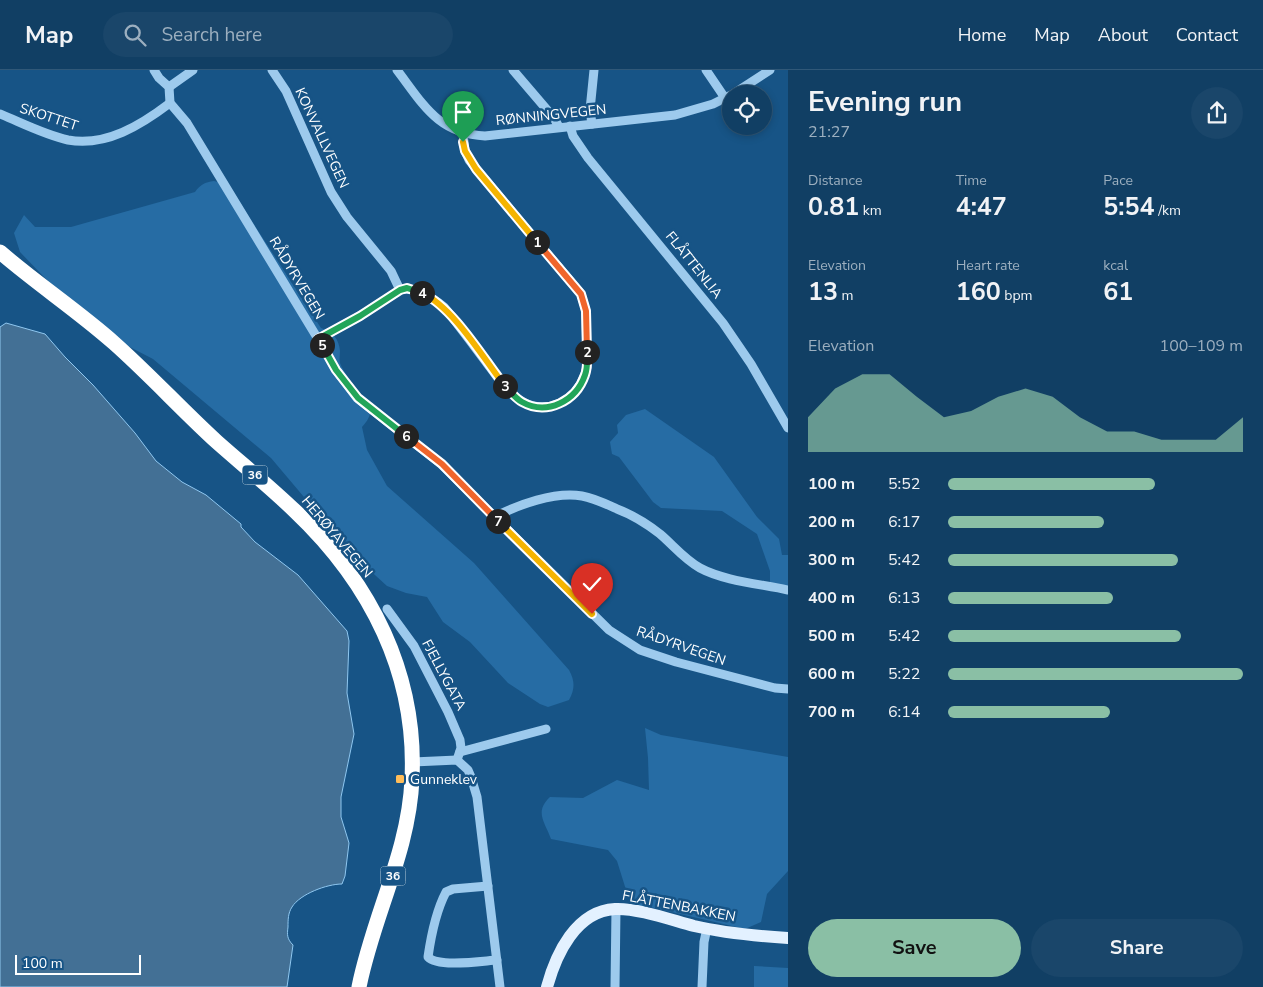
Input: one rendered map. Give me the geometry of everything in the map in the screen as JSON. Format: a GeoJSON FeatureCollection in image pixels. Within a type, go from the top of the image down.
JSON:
{"type":"FeatureCollection","features":[{"type":"Feature","properties":{"kind":"highway","name":"HERØYAVEGEN"},"geometry":{"type":"LineString","coordinates":[[0,252],[114,343],[201,427],[297,513],[339,560],[373,610],[395,657],[408,709],[413,762],[410,801],[404,835],[359,987]]}},
{"type":"Feature","properties":{"kind":"main road","name":"FLÅTTENBAKKEN"},"geometry":{"type":"LineString","coordinates":[[547,987],[556,960],[573,931],[594,915],[616,909],[629,910],[707,928],[759,936],[788,938]]}},
{"type":"Feature","properties":{"kind":"street"},"geometry":{"type":"LineString","coordinates":[[154,70],[159,78],[169,87],[170,103]]}},
{"type":"Feature","properties":{"kind":"street"},"geometry":{"type":"LineString","coordinates":[[169,87],[193,70]]}},
{"type":"Feature","properties":{"kind":"street","name":"KONVALLVEGEN"},"geometry":{"type":"LineString","coordinates":[[272,70],[286,90],[331,192],[351,223],[391,271],[400,290]]}},
{"type":"Feature","properties":{"kind":"street","name":"RØNNINGVEGEN"},"geometry":{"type":"LineString","coordinates":[[397,70],[429,112],[440,122],[463,134],[485,136],[675,115],[722,100]]}},
{"type":"Feature","properties":{"kind":"street"},"geometry":{"type":"LineString","coordinates":[[513,70],[554,118],[559,127]]}},
{"type":"Feature","properties":{"kind":"street"},"geometry":{"type":"LineString","coordinates":[[592,124],[591,102],[594,70]]}},
{"type":"Feature","properties":{"kind":"street"},"geometry":{"type":"LineString","coordinates":[[706,70],[722,87]]}},
{"type":"Feature","properties":{"kind":"street","name":"RØNNINGVEGEN"},"geometry":{"type":"LineString","coordinates":[[747,85],[770,70]]}},
{"type":"Feature","properties":{"kind":"street","name":"SKOTTET"},"geometry":{"type":"LineString","coordinates":[[0,114],[62,138],[94,142],[121,133],[152,116],[170,103]]}},
{"type":"Feature","properties":{"kind":"street","name":"RÅDYRVEGEN"},"geometry":{"type":"LineString","coordinates":[[170,103],[187,123],[336,370],[358,398],[442,464],[592,614],[622,640],[640,650],[676,662],[776,688],[788,689]]}},
{"type":"Feature","properties":{"kind":"street","name":"FLÅTTENLIA"},"geometry":{"type":"LineString","coordinates":[[570,126],[573,136],[588,158],[723,323],[788,428]]}},
{"type":"Feature","properties":{"kind":"street"},"geometry":{"type":"LineString","coordinates":[[318,339],[360,316],[400,290],[407,288],[430,297],[444,307],[505,386],[521,401],[538,407],[547,407],[565,401],[579,388],[587,367],[586,311],[581,294],[470,160],[465,151],[463,134]]}},
{"type":"Feature","properties":{"kind":"street"},"geometry":{"type":"LineString","coordinates":[[494,517],[511,509],[546,499],[572,495],[594,499],[640,519],[660,534],[689,562],[702,569],[727,577],[788,590]]}},
{"type":"Feature","properties":{"kind":"street","name":"FJELLYGATA"},"geometry":{"type":"LineString","coordinates":[[387,609],[405,633],[433,681],[460,740],[459,756],[475,786],[500,987]]}},
{"type":"Feature","properties":{"kind":"street"},"geometry":{"type":"LineString","coordinates":[[413,762],[459,756],[546,729]]}},
{"type":"Feature","properties":{"kind":"street"},"geometry":{"type":"LineString","coordinates":[[488,886],[453,889],[446,892],[437,914],[428,957],[431,961],[439,962],[463,963],[497,960]]}},
{"type":"Feature","properties":{"kind":"street"},"geometry":{"type":"LineString","coordinates":[[615,987],[616,909]]}},
{"type":"Feature","properties":{"kind":"street"},"geometry":{"type":"LineString","coordinates":[[702,987],[704,942],[707,928]]}},
{"type":"Feature","properties":{"kind":"shaded area"},"geometry":{"type":"Polygon","coordinates":[[[214,181],[233,192],[321,328],[332,334],[337,340],[341,366],[354,391],[365,398],[370,407],[369,416],[362,427],[367,450],[387,486],[474,563],[569,670],[574,685],[569,700],[548,707],[540,704],[508,683],[470,642],[443,622],[427,597],[406,593],[387,586],[353,555],[271,458],[153,359],[93,328],[20,252],[14,233],[24,215],[35,227],[71,227],[195,192],[203,184],[214,181]]]}},
{"type":"Feature","properties":{"kind":"shaded area"},"geometry":{"type":"Polygon","coordinates":[[[6,323],[45,334],[135,433],[156,461],[182,482],[206,495],[241,524],[241,527],[255,542],[298,575],[347,631],[349,641],[347,693],[354,734],[341,797],[341,817],[349,843],[345,876],[342,884],[322,888],[307,894],[296,902],[291,909],[288,917],[288,935],[293,945],[287,987],[0,987],[0,327],[6,323]]]}},
{"type":"Feature","properties":{"kind":"shaded area"},"geometry":{"type":"Polygon","coordinates":[[[645,409],[714,457],[757,517],[779,539],[782,555],[788,555],[788,594],[770,583],[770,571],[757,534],[722,511],[661,508],[653,502],[619,457],[612,454],[610,442],[618,433],[617,425],[626,415],[645,409]]]}},
{"type":"Feature","properties":{"kind":"shaded area"},"geometry":{"type":"Polygon","coordinates":[[[645,728],[661,735],[788,757],[788,871],[767,894],[761,922],[745,929],[650,907],[632,909],[617,861],[608,850],[551,839],[542,817],[545,802],[550,797],[583,798],[617,780],[649,790],[645,728]]]}},
{"type":"Feature","properties":{"kind":"shaded area"},"geometry":{"type":"Polygon","coordinates":[[[754,966],[788,968],[788,987],[754,987],[754,966]]]}},
{"type":"Feature","properties":{"kind":"place","name":"Gunneklev"},"geometry":{"type":"Point","coordinates":[400,779]}},
{"type":"Feature","properties":{"kind":"route"},"geometry":{"type":"LineString","coordinates":[[463,142],[465,151],[476,169],[581,294],[586,311],[587,367],[579,388],[565,401],[547,407],[538,407],[521,401],[505,386],[444,307],[430,297],[407,288],[400,290],[360,316],[318,339],[344,382],[358,398],[442,464],[592,614]]}}]}
